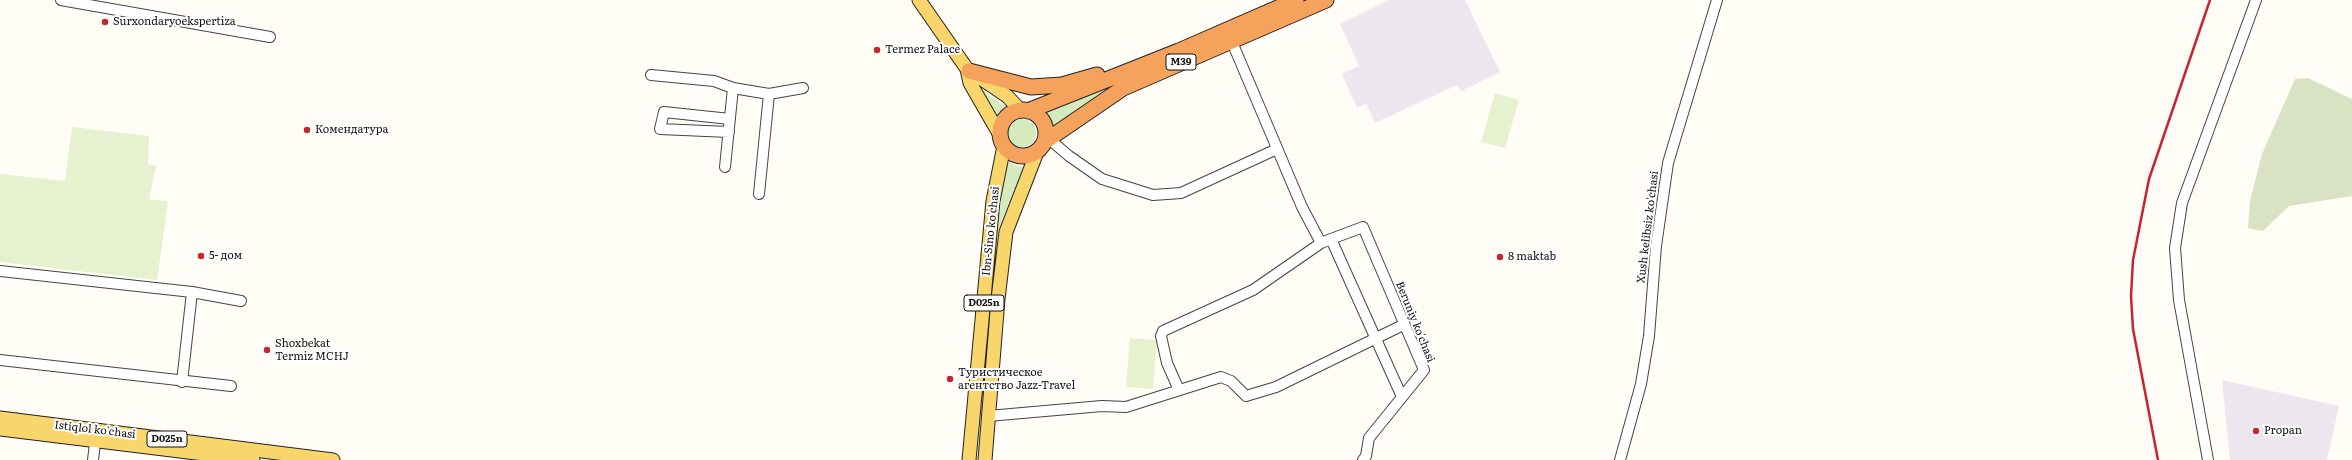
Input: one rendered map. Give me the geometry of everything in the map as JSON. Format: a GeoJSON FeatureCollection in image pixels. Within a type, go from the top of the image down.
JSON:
{"type":"FeatureCollection","features":[{"type":"Feature","properties":{"kind":"highway","name":"M39"},"geometry":{"type":"LineString","coordinates":[[1025,111],[1179,51],[1296,0]]}},
{"type":"Feature","properties":{"kind":"highway","name":"M39"},"geometry":{"type":"LineString","coordinates":[[1044,144],[1123,88],[1326,0]]}},
{"type":"Feature","properties":{"kind":"highway"},"geometry":{"type":"LineString","coordinates":[[968,70],[1031,87],[1062,85],[1104,73],[1122,72]]}},
{"type":"Feature","properties":{"kind":"highway"},"geometry":{"type":"LineString","coordinates":[[1025,111],[1037,115],[1044,123],[1046,132],[1044,144],[1028,156],[1019,156],[1010,153],[1002,140],[1006,118],[1013,113],[1025,111]]}},
{"type":"Feature","properties":{"kind":"main road"},"geometry":{"type":"LineString","coordinates":[[919,0],[968,70],[1007,96],[1025,111]]}},
{"type":"Feature","properties":{"kind":"main road"},"geometry":{"type":"LineString","coordinates":[[968,70],[970,83],[1002,140]]}},
{"type":"Feature","properties":{"kind":"main road","name":"Ibn-Sino ko'chasi"},"geometry":{"type":"LineString","coordinates":[[969,460],[993,201],[1002,140]]}},
{"type":"Feature","properties":{"kind":"main road","name":"Ibn-Sino ko'chasi"},"geometry":{"type":"LineString","coordinates":[[985,460],[1006,232],[1044,144]]}},
{"type":"Feature","properties":{"kind":"main road","name":"Istiqlol ko'chasi"},"geometry":{"type":"LineString","coordinates":[[0,418],[96,436],[253,460]]}},
{"type":"Feature","properties":{"kind":"main road","name":"Istiqlol ko'chasi"},"geometry":{"type":"LineString","coordinates":[[0,429],[96,436],[333,460]]}},
{"type":"Feature","properties":{"kind":"street"},"geometry":{"type":"LineString","coordinates":[[61,0],[270,37]]}},
{"type":"Feature","properties":{"kind":"street","name":"Xush kelibsiz ko'chasi"},"geometry":{"type":"LineString","coordinates":[[1620,460],[1641,384],[1649,336],[1656,246],[1668,163],[1718,0]]}},
{"type":"Feature","properties":{"kind":"street"},"geometry":{"type":"LineString","coordinates":[[2208,460],[2180,300],[2175,248],[2182,203],[2256,0]]}},
{"type":"Feature","properties":{"kind":"street"},"geometry":{"type":"LineString","coordinates":[[1232,42],[1302,207],[1326,241],[1402,397]]}},
{"type":"Feature","properties":{"kind":"street"},"geometry":{"type":"LineString","coordinates":[[651,75],[714,81],[733,88],[769,94],[803,88]]}},
{"type":"Feature","properties":{"kind":"street"},"geometry":{"type":"LineString","coordinates":[[725,167],[733,88]]}},
{"type":"Feature","properties":{"kind":"street"},"geometry":{"type":"LineString","coordinates":[[759,194],[769,94]]}},
{"type":"Feature","properties":{"kind":"street"},"geometry":{"type":"LineString","coordinates":[[728,132],[660,129],[664,112],[730,120]]}},
{"type":"Feature","properties":{"kind":"street"},"geometry":{"type":"LineString","coordinates":[[1044,144],[1069,156],[1102,179],[1153,195],[1181,193],[1277,149]]}},
{"type":"Feature","properties":{"kind":"street","name":"Beruniy ko'chasi"},"geometry":{"type":"LineString","coordinates":[[1326,241],[1362,227],[1403,325],[1424,370],[1369,438],[1366,456],[1363,460]]}},
{"type":"Feature","properties":{"kind":"street"},"geometry":{"type":"LineString","coordinates":[[1179,390],[1167,363],[1161,336],[1163,331],[1253,290],[1326,241]]}},
{"type":"Feature","properties":{"kind":"street"},"geometry":{"type":"LineString","coordinates":[[0,271],[192,292],[241,301]]}},
{"type":"Feature","properties":{"kind":"street"},"geometry":{"type":"LineString","coordinates":[[182,382],[192,292]]}},
{"type":"Feature","properties":{"kind":"street"},"geometry":{"type":"LineString","coordinates":[[988,416],[1087,407],[1126,406],[1221,377],[1231,381],[1246,396],[1276,387],[1403,325]]}},
{"type":"Feature","properties":{"kind":"street"},"geometry":{"type":"LineString","coordinates":[[0,360],[182,382],[231,386]]}},
{"type":"Feature","properties":{"kind":"street"},"geometry":{"type":"LineString","coordinates":[[93,460],[96,436]]}},
{"type":"Feature","properties":{"kind":"shaded area"},"geometry":{"type":"Polygon","coordinates":[[[1389,0],[1465,0],[1500,72],[1461,91],[1457,85],[1375,123],[1366,104],[1357,108],[1342,74],[1359,66],[1340,24],[1389,0]]]}},
{"type":"Feature","properties":{"kind":"shaded area"},"geometry":{"type":"Polygon","coordinates":[[[2222,380],[2339,406],[2327,460],[2230,460],[2222,380]]]}},
{"type":"Feature","properties":{"kind":"green space"},"geometry":{"type":"Polygon","coordinates":[[[2308,78],[2352,99],[2352,196],[2289,206],[2263,231],[2248,228],[2250,201],[2262,154],[2295,79],[2308,78]]]}},
{"type":"Feature","properties":{"kind":"green space"},"geometry":{"type":"Polygon","coordinates":[[[975,84],[1005,107],[995,116],[975,84]]]}},
{"type":"Feature","properties":{"kind":"green space"},"geometry":{"type":"Polygon","coordinates":[[[1104,90],[1054,128],[1050,117],[1044,111],[1104,90]]]}},
{"type":"Feature","properties":{"kind":"green space"},"geometry":{"type":"Polygon","coordinates":[[[1495,93],[1519,100],[1505,148],[1481,142],[1495,93]]]}},
{"type":"Feature","properties":{"kind":"green space"},"geometry":{"type":"Polygon","coordinates":[[[1022,119],[1032,123],[1036,133],[1032,143],[1022,147],[1012,143],[1008,133],[1012,123],[1022,119]]]}},
{"type":"Feature","properties":{"kind":"green space"},"geometry":{"type":"Polygon","coordinates":[[[72,127],[149,136],[148,164],[156,166],[149,199],[168,201],[157,280],[0,262],[0,174],[65,181],[72,127]]]}},
{"type":"Feature","properties":{"kind":"green space"},"geometry":{"type":"Polygon","coordinates":[[[1006,162],[1023,167],[997,233],[1006,162]]]}},
{"type":"Feature","properties":{"kind":"green space"},"geometry":{"type":"Polygon","coordinates":[[[1130,338],[1157,340],[1153,389],[1126,387],[1130,338]]]}},
{"type":"Feature","properties":{"kind":"railway"},"geometry":{"type":"LineString","coordinates":[[2158,460],[2133,329],[2131,296],[2133,260],[2149,179],[2210,0]]}},
{"type":"Feature","properties":{"kind":"place","name":"Surxondaryoekspertiza"},"geometry":{"type":"Point","coordinates":[105,22]}},
{"type":"Feature","properties":{"kind":"place","name":"Termez Palace"},"geometry":{"type":"Point","coordinates":[877,50]}},
{"type":"Feature","properties":{"kind":"place","name":"Комендатура"},"geometry":{"type":"Point","coordinates":[307,130]}},
{"type":"Feature","properties":{"kind":"place","name":"5- дом"},"geometry":{"type":"Point","coordinates":[201,256]}},
{"type":"Feature","properties":{"kind":"place","name":"8 maktab"},"geometry":{"type":"Point","coordinates":[1500,257]}},
{"type":"Feature","properties":{"kind":"place","name":"Shoxbekat Termiz MCHJ"},"geometry":{"type":"Point","coordinates":[267,350]}},
{"type":"Feature","properties":{"kind":"place","name":"Туристическое агентство Jazz-Travel"},"geometry":{"type":"Point","coordinates":[950,379]}},
{"type":"Feature","properties":{"kind":"place","name":"Propan"},"geometry":{"type":"Point","coordinates":[2256,431]}}]}
